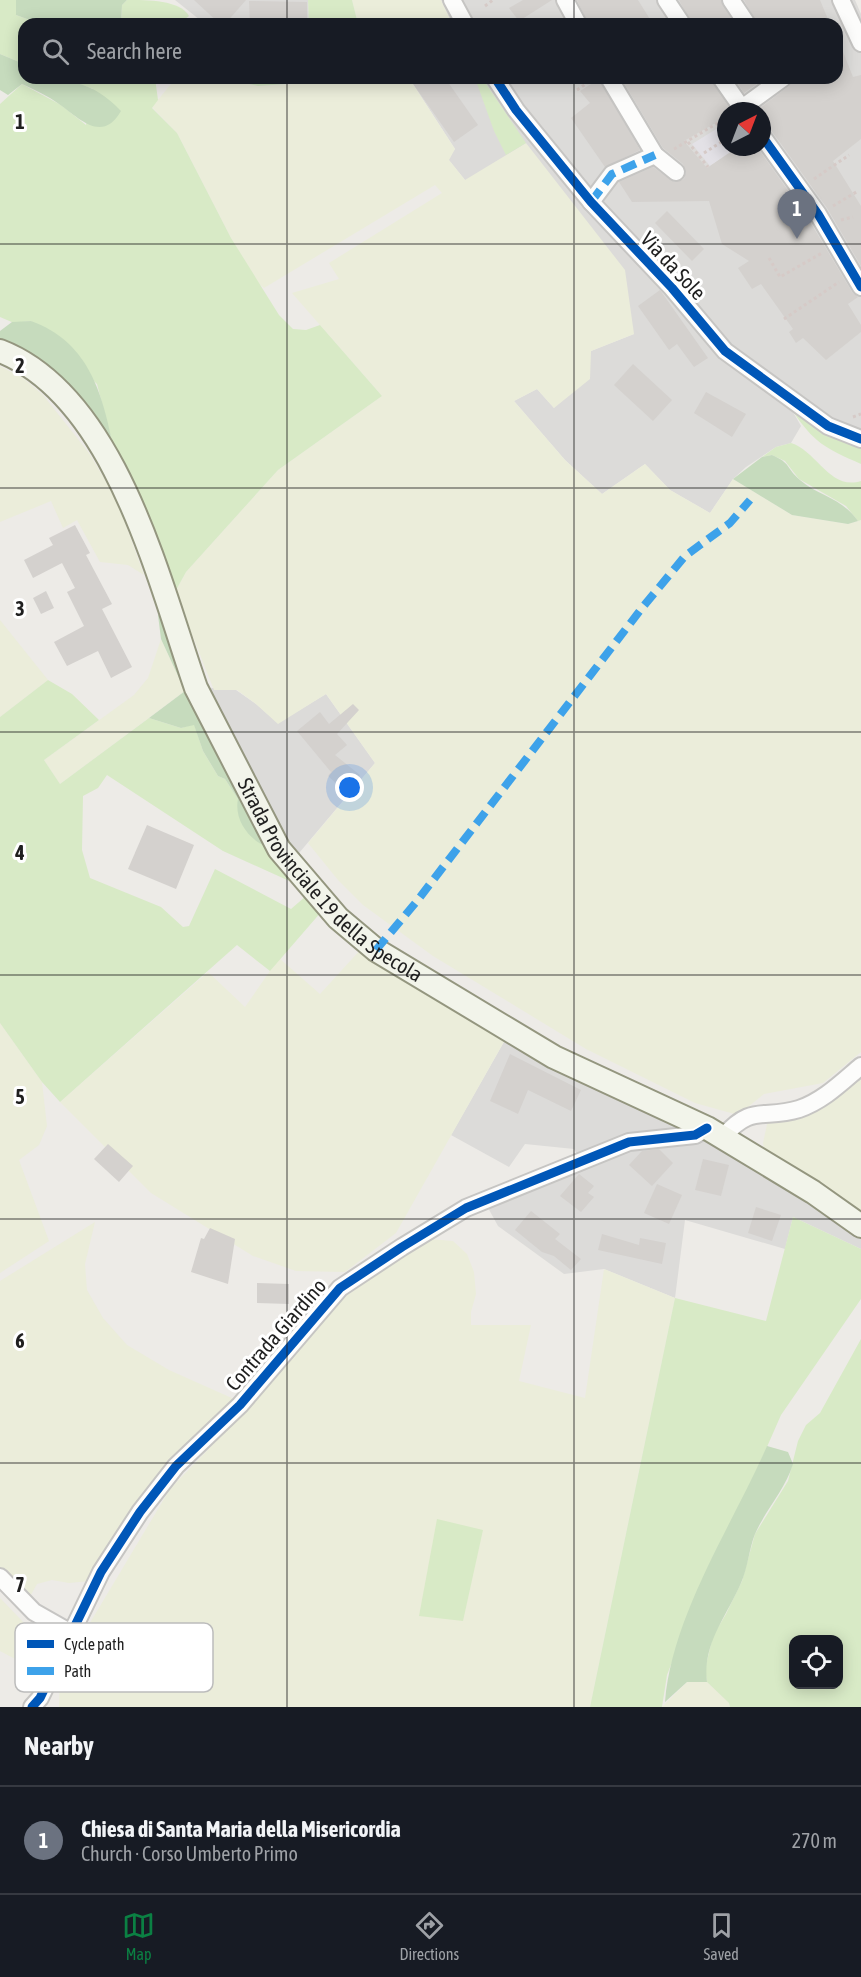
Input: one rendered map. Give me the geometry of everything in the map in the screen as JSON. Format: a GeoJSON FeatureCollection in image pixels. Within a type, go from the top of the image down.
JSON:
{"type":"FeatureCollection","features":[{"type":"Feature","properties":{"kind":"main road","name":"Strada Provinciale 19 della Specola"},"geometry":{"type":"LineString","coordinates":[[0,351],[43,376],[70,402],[131,499],[196,688],[279,849],[338,918],[376,950],[554,1057],[715,1132],[813,1192],[861,1226]]}},
{"type":"Feature","properties":{"kind":"street"},"geometry":{"type":"LineString","coordinates":[[452,0],[462,18]]}},
{"type":"Feature","properties":{"kind":"street"},"geometry":{"type":"LineString","coordinates":[[565,0],[575,18]]}},
{"type":"Feature","properties":{"kind":"street"},"geometry":{"type":"LineString","coordinates":[[666,0],[678,18]]}},
{"type":"Feature","properties":{"kind":"street"},"geometry":{"type":"LineString","coordinates":[[731,0],[743,18]]}},
{"type":"Feature","properties":{"kind":"street"},"geometry":{"type":"LineString","coordinates":[[841,0],[861,43]]}},
{"type":"Feature","properties":{"kind":"street","name":"Via da Sole"},"geometry":{"type":"LineString","coordinates":[[499,84],[516,110],[591,202],[672,288],[725,351],[828,426],[861,439]]}},
{"type":"Feature","properties":{"kind":"street"},"geometry":{"type":"LineString","coordinates":[[613,84],[655,155],[676,172]]}},
{"type":"Feature","properties":{"kind":"street"},"geometry":{"type":"LineString","coordinates":[[725,84],[738,102]]}},
{"type":"Feature","properties":{"kind":"street"},"geometry":{"type":"LineString","coordinates":[[752,102],[775,84]]}},
{"type":"Feature","properties":{"kind":"street"},"geometry":{"type":"LineString","coordinates":[[771,148],[818,214],[857,280]]}},
{"type":"Feature","properties":{"kind":"street"},"geometry":{"type":"LineString","coordinates":[[591,202],[612,174],[655,155]]}},
{"type":"Feature","properties":{"kind":"street"},"geometry":{"type":"LineString","coordinates":[[715,1132],[752,1114],[799,1109],[828,1094],[861,1066]]}},
{"type":"Feature","properties":{"kind":"street","name":"Contrada Giardino"},"geometry":{"type":"LineString","coordinates":[[76,1623],[101,1572],[140,1512],[176,1466],[240,1405],[340,1288],[402,1246],[466,1209],[629,1142],[715,1132]]}},
{"type":"Feature","properties":{"kind":"street"},"geometry":{"type":"LineString","coordinates":[[0,1577],[34,1612],[52,1623]]}},
{"type":"Feature","properties":{"kind":"street","name":"Contrada Giardino"},"geometry":{"type":"LineString","coordinates":[[32,1707],[43,1692]]}},
{"type":"Feature","properties":{"kind":"path"},"geometry":{"type":"LineString","coordinates":[[484,6],[493,0]]}},
{"type":"Feature","properties":{"kind":"path"},"geometry":{"type":"LineString","coordinates":[[577,90],[586,84]]}},
{"type":"Feature","properties":{"kind":"path"},"geometry":{"type":"LineString","coordinates":[[708,166],[688,142],[717,124]]}},
{"type":"Feature","properties":{"kind":"path"},"geometry":{"type":"LineString","coordinates":[[704,153],[717,145]]}},
{"type":"Feature","properties":{"kind":"path"},"geometry":{"type":"LineString","coordinates":[[800,189],[849,155]]}},
{"type":"Feature","properties":{"kind":"path"},"geometry":{"type":"LineString","coordinates":[[818,214],[858,191]]}},
{"type":"Feature","properties":{"kind":"path"},"geometry":{"type":"LineString","coordinates":[[769,258],[780,277],[837,245]]}},
{"type":"Feature","properties":{"kind":"path"},"geometry":{"type":"LineString","coordinates":[[784,318],[857,280]]}},
{"type":"Feature","properties":{"kind":"shaded area"},"geometry":{"type":"Polygon","coordinates":[[[175,0],[308,0],[309,18],[198,18],[175,0]]]}},
{"type":"Feature","properties":{"kind":"shaded area"},"geometry":{"type":"Polygon","coordinates":[[[441,0],[855,0],[861,14],[861,442],[793,412],[801,426],[791,443],[776,447],[746,467],[733,479],[710,513],[670,490],[645,464],[602,494],[565,460],[514,401],[537,389],[554,408],[591,351],[634,334],[465,180],[448,159],[455,149],[413,84],[843,84],[843,18],[449,18],[441,0]]]}},
{"type":"Feature","properties":{"kind":"shaded area"},"geometry":{"type":"Polygon","coordinates":[[[717,129],[717,156],[725,156],[710,166],[692,144],[717,129]]]}},
{"type":"Feature","properties":{"kind":"shaded area"},"geometry":{"type":"Polygon","coordinates":[[[201,687],[236,690],[278,723],[326,694],[375,763],[294,859],[201,687]]]}},
{"type":"Feature","properties":{"kind":"shaded area"},"geometry":{"type":"Polygon","coordinates":[[[505,1040],[644,1108],[732,1156],[854,1230],[861,1239],[861,1249],[793,1217],[785,1249],[685,1220],[675,1298],[604,1269],[564,1274],[498,1226],[481,1195],[578,1156],[574,1149],[525,1144],[509,1167],[451,1135],[505,1040]]]}},
{"type":"Feature","properties":{"kind":"green space"},"geometry":{"type":"Polygon","coordinates":[[[0,0],[16,0],[16,15],[24,18],[18,18],[18,62],[0,54],[0,0]]]}},
{"type":"Feature","properties":{"kind":"green space"},"geometry":{"type":"Polygon","coordinates":[[[16,0],[127,0],[122,5],[121,18],[24,18],[16,15],[16,0]]]}},
{"type":"Feature","properties":{"kind":"green space"},"geometry":{"type":"Polygon","coordinates":[[[127,0],[153,1],[171,4],[185,11],[189,16],[186,18],[121,18],[122,5],[127,0]]]}},
{"type":"Feature","properties":{"kind":"green space"},"geometry":{"type":"Polygon","coordinates":[[[308,0],[352,0],[356,18],[309,18],[308,0]]]}},
{"type":"Feature","properties":{"kind":"green space"},"geometry":{"type":"Polygon","coordinates":[[[352,0],[441,0],[449,18],[356,18],[352,0]]]}},
{"type":"Feature","properties":{"kind":"green space"},"geometry":{"type":"Polygon","coordinates":[[[0,54],[18,62],[18,84],[22,84],[8,95],[0,90],[0,54]]]}},
{"type":"Feature","properties":{"kind":"green space"},"geometry":{"type":"Polygon","coordinates":[[[22,84],[61,105],[86,125],[93,89],[79,84],[156,84],[158,100],[152,108],[177,133],[231,238],[279,315],[293,329],[306,330],[320,325],[382,396],[278,470],[186,572],[175,592],[112,442],[97,384],[31,321],[14,323],[0,317],[0,104],[22,84]]]}},
{"type":"Feature","properties":{"kind":"green space"},"geometry":{"type":"Polygon","coordinates":[[[22,84],[80,84],[99,93],[121,111],[114,121],[106,126],[98,127],[82,121],[50,98],[22,84]]]}},
{"type":"Feature","properties":{"kind":"green space"},"geometry":{"type":"Polygon","coordinates":[[[171,84],[258,86],[413,84],[455,149],[449,160],[465,180],[526,143],[625,270],[634,334],[591,351],[590,379],[554,408],[537,389],[514,401],[565,460],[602,494],[645,464],[670,490],[710,513],[733,479],[792,515],[848,524],[861,520],[861,1052],[823,1083],[764,1094],[738,1115],[695,1103],[586,1049],[433,956],[363,905],[338,880],[308,843],[375,763],[326,694],[278,724],[237,690],[214,690],[175,592],[186,572],[278,470],[382,396],[292,293],[339,279],[329,263],[442,193],[435,185],[264,288],[256,281],[231,238],[177,133],[152,107],[171,84]]]}},
{"type":"Feature","properties":{"kind":"green space"},"geometry":{"type":"Polygon","coordinates":[[[249,84],[287,84],[258,86],[249,84]]]}},
{"type":"Feature","properties":{"kind":"green space"},"geometry":{"type":"Polygon","coordinates":[[[477,84],[486,84],[526,143],[506,155],[494,131],[477,84]]]}},
{"type":"Feature","properties":{"kind":"green space"},"geometry":{"type":"Polygon","coordinates":[[[31,321],[50,330],[78,354],[96,385],[112,442],[0,344],[0,331],[12,322],[31,321]]]}},
{"type":"Feature","properties":{"kind":"green space"},"geometry":{"type":"Polygon","coordinates":[[[0,366],[23,378],[43,395],[89,453],[117,500],[144,575],[128,565],[100,562],[77,520],[63,528],[51,501],[0,522],[0,366]]]}},
{"type":"Feature","properties":{"kind":"green space"},"geometry":{"type":"Polygon","coordinates":[[[792,410],[834,434],[861,442],[861,464],[821,443],[807,430],[792,410]]]}},
{"type":"Feature","properties":{"kind":"green space"},"geometry":{"type":"Polygon","coordinates":[[[791,443],[800,447],[824,469],[841,480],[850,483],[861,481],[861,520],[858,521],[846,506],[799,479],[785,461],[772,455],[762,457],[776,447],[791,443]]]}},
{"type":"Feature","properties":{"kind":"green space"},"geometry":{"type":"Polygon","coordinates":[[[772,455],[786,463],[808,486],[845,507],[858,521],[848,524],[792,515],[733,479],[762,457],[772,455]]]}},
{"type":"Feature","properties":{"kind":"green space"},"geometry":{"type":"Polygon","coordinates":[[[158,615],[168,620],[265,846],[247,833],[243,827],[238,813],[238,799],[225,779],[218,776],[203,751],[194,725],[181,728],[149,718],[185,691],[161,639],[158,615]]]}},
{"type":"Feature","properties":{"kind":"green space"},"geometry":{"type":"Polygon","coordinates":[[[0,620],[48,680],[0,717],[0,620]]]}},
{"type":"Feature","properties":{"kind":"green space"},"geometry":{"type":"Polygon","coordinates":[[[161,639],[185,691],[60,784],[44,760],[134,695],[148,678],[161,639]]]}},
{"type":"Feature","properties":{"kind":"green space"},"geometry":{"type":"Polygon","coordinates":[[[48,680],[72,694],[99,720],[44,760],[60,784],[149,718],[181,728],[194,724],[203,751],[218,776],[225,779],[269,837],[296,884],[223,851],[107,775],[98,788],[83,796],[82,850],[90,878],[161,907],[183,927],[189,926],[215,869],[291,909],[306,896],[322,911],[270,971],[237,945],[60,1102],[42,1082],[0,1023],[0,717],[48,680]]]}},
{"type":"Feature","properties":{"kind":"green space"},"geometry":{"type":"Polygon","coordinates":[[[362,948],[505,1040],[396,1233],[345,1272],[296,1271],[253,1256],[151,1193],[60,1102],[208,972],[245,1007],[279,958],[320,994],[362,948]]]}},
{"type":"Feature","properties":{"kind":"green space"},"geometry":{"type":"Polygon","coordinates":[[[0,1023],[42,1082],[47,1126],[39,1145],[19,1160],[49,1241],[0,1273],[0,1023]]]}},
{"type":"Feature","properties":{"kind":"green space"},"geometry":{"type":"Polygon","coordinates":[[[861,1073],[861,1213],[765,1154],[763,1143],[768,1120],[861,1073]]]}},
{"type":"Feature","properties":{"kind":"green space"},"geometry":{"type":"Polygon","coordinates":[[[793,1217],[861,1249],[861,1299],[781,1415],[744,1499],[710,1565],[667,1675],[662,1707],[590,1707],[675,1298],[766,1321],[793,1217]]]}},
{"type":"Feature","properties":{"kind":"green space"},"geometry":{"type":"Polygon","coordinates":[[[95,1222],[85,1264],[87,1290],[103,1318],[127,1345],[169,1370],[234,1399],[180,1456],[90,1581],[69,1583],[52,1580],[37,1584],[28,1600],[0,1571],[0,1281],[95,1222]]]}},
{"type":"Feature","properties":{"kind":"green space"},"geometry":{"type":"Polygon","coordinates":[[[429,1239],[453,1241],[467,1254],[474,1272],[476,1294],[471,1312],[471,1325],[531,1325],[519,1381],[585,1398],[604,1269],[675,1298],[590,1707],[59,1707],[59,1692],[213,1692],[213,1623],[90,1623],[170,1489],[228,1429],[343,1298],[429,1239]]]}},
{"type":"Feature","properties":{"kind":"green space"},"geometry":{"type":"Polygon","coordinates":[[[861,1339],[861,1707],[730,1707],[729,1703],[707,1682],[705,1669],[713,1636],[742,1581],[755,1534],[788,1481],[798,1441],[806,1425],[820,1413],[861,1339]]]}},
{"type":"Feature","properties":{"kind":"green space"},"geometry":{"type":"Polygon","coordinates":[[[767,1446],[788,1452],[793,1464],[755,1534],[741,1583],[712,1643],[706,1668],[707,1682],[687,1682],[665,1702],[670,1669],[691,1604],[767,1446]]]}},
{"type":"Feature","properties":{"kind":"green space"},"geometry":{"type":"Polygon","coordinates":[[[437,1519],[483,1530],[463,1621],[419,1616],[437,1519]]]}},
{"type":"Feature","properties":{"kind":"green space"},"geometry":{"type":"Polygon","coordinates":[[[0,1598],[24,1623],[15,1623],[15,1659],[0,1651],[0,1598]]]}},
{"type":"Feature","properties":{"kind":"green space"},"geometry":{"type":"Polygon","coordinates":[[[687,1682],[707,1682],[729,1703],[730,1707],[662,1707],[687,1682]]]}},
{"type":"Feature","properties":{"kind":"building"},"geometry":{"type":"Polygon","coordinates":[[[194,0],[246,0],[230,18],[214,18],[194,0]]]}},
{"type":"Feature","properties":{"kind":"building"},"geometry":{"type":"Polygon","coordinates":[[[523,0],[552,0],[524,18],[517,18],[509,8],[523,0]]]}},
{"type":"Feature","properties":{"kind":"building"},"geometry":{"type":"Polygon","coordinates":[[[577,0],[638,0],[649,18],[585,18],[577,0]]]}},
{"type":"Feature","properties":{"kind":"building"},"geometry":{"type":"Polygon","coordinates":[[[679,0],[721,0],[731,18],[689,18],[679,0]]]}},
{"type":"Feature","properties":{"kind":"building"},"geometry":{"type":"Polygon","coordinates":[[[744,0],[820,0],[828,18],[754,18],[744,0]]]}},
{"type":"Feature","properties":{"kind":"building"},"geometry":{"type":"Polygon","coordinates":[[[249,1],[307,2],[307,18],[250,18],[249,1]]]}},
{"type":"Feature","properties":{"kind":"building"},"geometry":{"type":"Polygon","coordinates":[[[843,52],[853,77],[861,75],[861,139],[833,161],[861,206],[861,266],[827,208],[771,130],[771,102],[768,102],[790,84],[843,84],[843,52]]]}},
{"type":"Feature","properties":{"kind":"building"},"geometry":{"type":"Polygon","coordinates":[[[413,84],[449,84],[478,125],[454,142],[413,84]]]}},
{"type":"Feature","properties":{"kind":"building"},"geometry":{"type":"Polygon","coordinates":[[[591,84],[602,84],[640,150],[605,167],[571,118],[590,103],[580,91],[591,84]]]}},
{"type":"Feature","properties":{"kind":"building"},"geometry":{"type":"Polygon","coordinates":[[[625,84],[715,84],[726,102],[717,102],[717,122],[684,141],[707,168],[725,156],[763,156],[809,220],[852,292],[858,297],[848,304],[861,325],[861,332],[826,360],[803,338],[796,343],[789,332],[793,329],[761,284],[752,289],[738,268],[749,261],[722,244],[709,201],[632,202],[619,182],[653,167],[674,182],[684,179],[686,173],[683,164],[663,148],[625,84]]]}},
{"type":"Feature","properties":{"kind":"building"},"geometry":{"type":"Polygon","coordinates":[[[738,84],[757,84],[744,93],[738,84]]]}},
{"type":"Feature","properties":{"kind":"building"},"geometry":{"type":"Polygon","coordinates":[[[667,211],[704,249],[692,261],[655,223],[667,211]]]}},
{"type":"Feature","properties":{"kind":"building"},"geometry":{"type":"Polygon","coordinates":[[[660,290],[708,358],[694,367],[677,344],[669,350],[638,306],[660,290]]]}},
{"type":"Feature","properties":{"kind":"building"},"geometry":{"type":"Polygon","coordinates":[[[633,364],[672,400],[653,421],[614,385],[633,364]]]}},
{"type":"Feature","properties":{"kind":"building"},"geometry":{"type":"Polygon","coordinates":[[[706,392],[746,414],[732,437],[694,413],[706,392]]]}},
{"type":"Feature","properties":{"kind":"building"},"geometry":{"type":"Polygon","coordinates":[[[75,525],[90,553],[86,555],[112,604],[102,609],[132,667],[111,678],[98,651],[67,666],[54,642],[84,626],[67,592],[75,588],[62,563],[33,578],[24,560],[53,545],[49,538],[75,525]]]}},
{"type":"Feature","properties":{"kind":"building"},"geometry":{"type":"Polygon","coordinates":[[[46,591],[54,608],[41,614],[33,598],[46,591]]]}},
{"type":"Feature","properties":{"kind":"building"},"geometry":{"type":"Polygon","coordinates":[[[353,704],[359,710],[337,734],[347,745],[335,755],[360,775],[346,792],[328,776],[331,772],[297,731],[320,712],[329,724],[353,704]]]}},
{"type":"Feature","properties":{"kind":"building"},"geometry":{"type":"Polygon","coordinates":[[[147,825],[194,845],[176,889],[128,869],[147,825]]]}},
{"type":"Feature","properties":{"kind":"building"},"geometry":{"type":"Polygon","coordinates":[[[510,1054],[581,1090],[571,1111],[528,1090],[518,1114],[490,1101],[510,1054]]]}},
{"type":"Feature","properties":{"kind":"building"},"geometry":{"type":"Polygon","coordinates":[[[108,1144],[133,1166],[119,1182],[94,1159],[108,1144]]]}},
{"type":"Feature","properties":{"kind":"building"},"geometry":{"type":"Polygon","coordinates":[[[659,1149],[673,1163],[652,1186],[629,1165],[642,1151],[659,1149]]]}},
{"type":"Feature","properties":{"kind":"building"},"geometry":{"type":"Polygon","coordinates":[[[703,1159],[729,1165],[721,1196],[695,1190],[703,1159]]]}},
{"type":"Feature","properties":{"kind":"building"},"geometry":{"type":"Polygon","coordinates":[[[579,1174],[594,1186],[588,1193],[594,1197],[581,1212],[560,1196],[579,1174]]]}},
{"type":"Feature","properties":{"kind":"building"},"geometry":{"type":"Polygon","coordinates":[[[657,1184],[682,1195],[669,1224],[644,1213],[657,1184]]]}},
{"type":"Feature","properties":{"kind":"building"},"geometry":{"type":"Polygon","coordinates":[[[756,1207],[781,1215],[772,1241],[748,1233],[756,1207]]]}},
{"type":"Feature","properties":{"kind":"building"},"geometry":{"type":"Polygon","coordinates":[[[531,1211],[560,1234],[555,1239],[581,1259],[571,1270],[554,1256],[542,1252],[515,1230],[531,1211]]]}},
{"type":"Feature","properties":{"kind":"building"},"geometry":{"type":"Polygon","coordinates":[[[210,1228],[235,1239],[228,1284],[191,1272],[201,1238],[204,1239],[210,1228]]]}},
{"type":"Feature","properties":{"kind":"building"},"geometry":{"type":"Polygon","coordinates":[[[602,1234],[639,1245],[640,1238],[666,1243],[662,1264],[598,1250],[602,1234]]]}},
{"type":"Feature","properties":{"kind":"building"},"geometry":{"type":"Polygon","coordinates":[[[257,1283],[289,1284],[289,1304],[257,1303],[257,1283]]]}},
{"type":"Feature","properties":{"kind":"marked path"},"geometry":{"type":"LineString","coordinates":[[591,202],[612,174],[655,155]]}},
{"type":"Feature","properties":{"kind":"marked path"},"geometry":{"type":"LineString","coordinates":[[376,950],[417,901],[642,608],[685,556],[730,523],[750,500]]}},
{"type":"Feature","properties":{"kind":"cycle path"},"geometry":{"type":"LineString","coordinates":[[499,84],[516,110],[591,202],[672,288],[725,351],[828,426],[861,439]]}},
{"type":"Feature","properties":{"kind":"cycle path"},"geometry":{"type":"LineString","coordinates":[[771,149],[818,214],[861,287]]}},
{"type":"Feature","properties":{"kind":"cycle path"},"geometry":{"type":"LineString","coordinates":[[76,1623],[101,1572],[140,1512],[176,1466],[240,1405],[340,1288],[466,1208],[629,1142],[695,1135],[707,1128]]}},
{"type":"Feature","properties":{"kind":"cycle path"},"geometry":{"type":"LineString","coordinates":[[32,1707],[43,1692]]}},
{"type":"Feature","properties":{"kind":"place","name":"Chiesa di Santa Maria della Misericordia"},"geometry":{"type":"Point","coordinates":[797,239]}}]}
